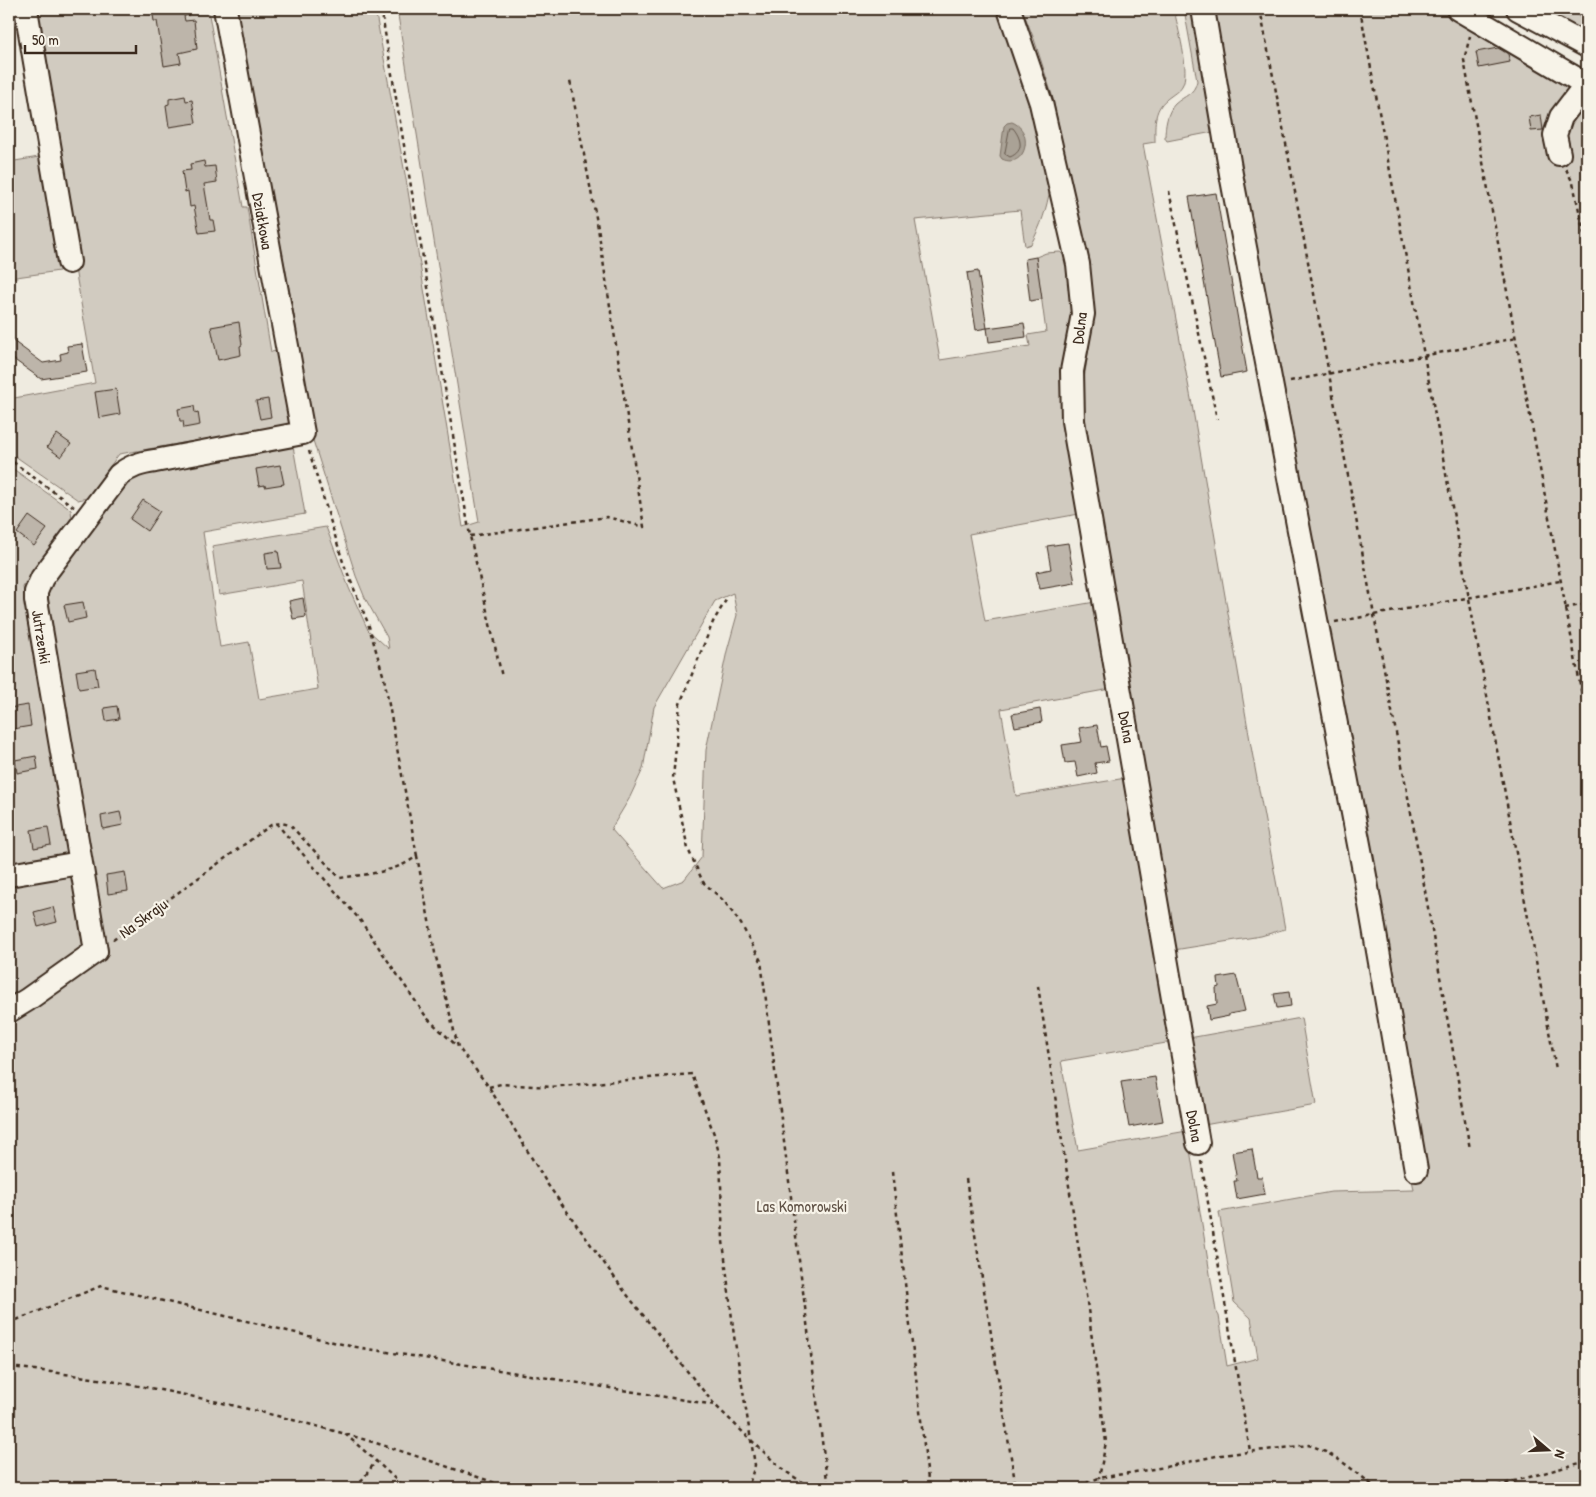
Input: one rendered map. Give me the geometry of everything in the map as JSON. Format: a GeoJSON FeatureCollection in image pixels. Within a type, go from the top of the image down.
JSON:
{"type":"FeatureCollection","features":[{"type":"Feature","properties":{"kind":"street"},"geometry":{"type":"LineString","coordinates":[[26,9],[69,262]]}},
{"type":"Feature","properties":{"kind":"street","name":"Działkowa"},"geometry":{"type":"LineString","coordinates":[[225,9],[303,432]]}},
{"type":"Feature","properties":{"kind":"street","name":"Dolna"},"geometry":{"type":"LineString","coordinates":[[1009,9],[1040,103],[1078,264],[1083,314],[1072,371],[1073,421],[1198,1143]]}},
{"type":"Feature","properties":{"kind":"street"},"geometry":{"type":"LineString","coordinates":[[1203,9],[1233,184],[1365,876],[1416,1170]]}},
{"type":"Feature","properties":{"kind":"street"},"geometry":{"type":"LineString","coordinates":[[1518,9],[1587,46]]}},
{"type":"Feature","properties":{"kind":"street"},"geometry":{"type":"LineString","coordinates":[[1467,14],[1587,84],[1561,117],[1555,136],[1559,154]]}},
{"type":"Feature","properties":{"kind":"street","name":"Jutrzenki"},"geometry":{"type":"LineString","coordinates":[[96,951],[36,592],[42,578],[88,516],[119,475],[128,468],[141,462],[155,461],[303,432]]}},
{"type":"Feature","properties":{"kind":"street"},"geometry":{"type":"LineString","coordinates":[[9,875],[80,864]]}},
{"type":"Feature","properties":{"kind":"street"},"geometry":{"type":"LineString","coordinates":[[9,1011],[96,951]]}},
{"type":"Feature","properties":{"kind":"path"},"geometry":{"type":"LineString","coordinates":[[381,9],[470,536],[502,677]]}},
{"type":"Feature","properties":{"kind":"path"},"geometry":{"type":"LineString","coordinates":[[1260,9],[1419,856],[1470,1149]]}},
{"type":"Feature","properties":{"kind":"path"},"geometry":{"type":"LineString","coordinates":[[1360,9],[1556,1069]]}},
{"type":"Feature","properties":{"kind":"path"},"geometry":{"type":"LineString","coordinates":[[1581,10],[1587,16]]}},
{"type":"Feature","properties":{"kind":"path"},"geometry":{"type":"LineString","coordinates":[[1467,14],[1470,34],[1464,60],[1587,722]]}},
{"type":"Feature","properties":{"kind":"path"},"geometry":{"type":"LineString","coordinates":[[470,536],[607,517],[644,527],[598,228],[570,81]]}},
{"type":"Feature","properties":{"kind":"path"},"geometry":{"type":"LineString","coordinates":[[1559,154],[1573,183],[1587,246]]}},
{"type":"Feature","properties":{"kind":"path"},"geometry":{"type":"LineString","coordinates":[[1169,190],[1217,419]]}},
{"type":"Feature","properties":{"kind":"path"},"geometry":{"type":"LineString","coordinates":[[1272,384],[1516,338]]}},
{"type":"Feature","properties":{"kind":"path"},"geometry":{"type":"LineString","coordinates":[[303,432],[343,562],[368,623],[384,678],[435,953],[458,1047]]}},
{"type":"Feature","properties":{"kind":"path"},"geometry":{"type":"LineString","coordinates":[[13,462],[88,516]]}},
{"type":"Feature","properties":{"kind":"path"},"geometry":{"type":"LineString","coordinates":[[1318,625],[1560,581]]}},
{"type":"Feature","properties":{"kind":"path"},"geometry":{"type":"LineString","coordinates":[[726,600],[713,622],[680,704],[673,778],[688,849],[703,882],[724,901],[741,924],[761,961],[828,1488]]}},
{"type":"Feature","properties":{"kind":"path"},"geometry":{"type":"LineString","coordinates":[[1565,608],[1587,604]]}},
{"type":"Feature","properties":{"kind":"path"},"geometry":{"type":"LineString","coordinates":[[276,823],[290,825],[340,878],[378,873],[406,864],[417,856]]}},
{"type":"Feature","properties":{"kind":"path"},"geometry":{"type":"LineString","coordinates":[[276,823],[360,920],[427,1018],[458,1047],[488,1087],[553,1192],[625,1292],[715,1405],[782,1469],[811,1488]]}},
{"type":"Feature","properties":{"kind":"path","name":"Na Skraju"},"geometry":{"type":"LineString","coordinates":[[96,951],[270,825],[276,823]]}},
{"type":"Feature","properties":{"kind":"path"},"geometry":{"type":"LineString","coordinates":[[1038,986],[1087,1302],[1106,1442],[1099,1478]]}},
{"type":"Feature","properties":{"kind":"path"},"geometry":{"type":"LineString","coordinates":[[488,1087],[501,1084],[552,1087],[692,1074],[714,1134],[720,1157],[723,1241],[734,1336],[755,1465],[748,1488]]}},
{"type":"Feature","properties":{"kind":"path","name":"Dolna"},"geometry":{"type":"LineString","coordinates":[[1198,1143],[1250,1451]]}},
{"type":"Feature","properties":{"kind":"path"},"geometry":{"type":"LineString","coordinates":[[892,1172],[929,1488]]}},
{"type":"Feature","properties":{"kind":"path"},"geometry":{"type":"LineString","coordinates":[[966,1179],[1016,1488]]}},
{"type":"Feature","properties":{"kind":"path"},"geometry":{"type":"LineString","coordinates":[[9,1322],[101,1286],[350,1346],[715,1405]]}},
{"type":"Feature","properties":{"kind":"path"},"geometry":{"type":"LineString","coordinates":[[9,1367],[60,1372],[212,1400],[344,1433],[511,1488]]}},
{"type":"Feature","properties":{"kind":"path"},"geometry":{"type":"LineString","coordinates":[[344,1433],[405,1488]]}},
{"type":"Feature","properties":{"kind":"path"},"geometry":{"type":"LineString","coordinates":[[1072,1488],[1099,1478],[1250,1451],[1309,1445],[1318,1448],[1349,1467],[1376,1488]]}},
{"type":"Feature","properties":{"kind":"path"},"geometry":{"type":"LineString","coordinates":[[356,1488],[376,1461]]}},
{"type":"Feature","properties":{"kind":"path"},"geometry":{"type":"LineString","coordinates":[[1490,1488],[1587,1461]]}},
{"type":"Feature","properties":{"kind":"green space"},"geometry":{"type":"Polygon","coordinates":[[[35,9],[208,9],[243,207],[247,207],[271,352],[277,351],[289,425],[119,454],[87,498],[78,500],[15,456],[9,464],[9,399],[95,383],[74,263],[35,9]]]}},
{"type":"Feature","properties":{"kind":"green space","name":"Las Komorowski"},"geometry":{"type":"Polygon","coordinates":[[[236,9],[375,9],[407,185],[463,527],[479,522],[397,9],[1004,9],[1014,35],[1050,188],[1038,230],[1031,244],[1025,246],[1020,210],[915,220],[940,360],[1030,346],[1028,335],[1046,332],[1036,257],[1046,253],[1060,252],[1071,261],[1079,514],[969,534],[985,621],[1095,602],[1110,689],[1001,709],[1016,796],[1126,778],[1172,1042],[1061,1061],[1078,1150],[1187,1131],[1216,1311],[1219,1316],[1227,1366],[1258,1358],[1251,1318],[1234,1302],[1219,1212],[1331,1192],[1414,1190],[1218,131],[1167,141],[1165,138],[1170,111],[1175,104],[1194,89],[1197,81],[1184,9],[1473,9],[1587,70],[1587,1488],[9,1488],[9,881],[72,870],[45,592],[128,473],[293,446],[305,514],[203,532],[220,647],[249,642],[259,699],[318,689],[302,581],[219,595],[212,546],[326,527],[349,588],[368,630],[389,649],[387,637],[365,598],[356,576],[311,434],[296,326],[236,9]],[[733,593],[715,601],[654,707],[643,769],[629,799],[611,829],[663,888],[684,880],[702,857],[706,750],[727,651],[737,615],[733,593]]]}},
{"type":"Feature","properties":{"kind":"green space"},"geometry":{"type":"Polygon","coordinates":[[[1022,9],[1174,9],[1184,60],[1184,79],[1181,88],[1162,103],[1159,108],[1156,119],[1155,142],[1143,144],[1191,399],[1252,752],[1285,929],[1261,936],[1174,950],[1081,419],[1084,379],[1092,327],[1091,309],[1052,95],[1022,9]]]}},
{"type":"Feature","properties":{"kind":"green space"},"geometry":{"type":"Polygon","coordinates":[[[1531,9],[1574,9],[1587,25],[1587,35],[1531,9]]]}},
{"type":"Feature","properties":{"kind":"green space"},"geometry":{"type":"Polygon","coordinates":[[[45,156],[62,264],[59,271],[9,278],[9,162],[45,156]]]}},
{"type":"Feature","properties":{"kind":"green space"},"geometry":{"type":"Polygon","coordinates":[[[9,466],[71,510],[72,520],[23,587],[69,857],[9,868],[9,466]]]}},
{"type":"Feature","properties":{"kind":"green space"},"geometry":{"type":"Polygon","coordinates":[[[1301,1018],[1316,1105],[1204,1125],[1189,1038],[1301,1018]]]}},
{"type":"Feature","properties":{"kind":"water"},"geometry":{"type":"Polygon","coordinates":[[[1012,122],[1024,133],[1025,148],[1017,159],[1010,161],[1002,159],[1000,156],[1004,126],[1012,122]]]}},
{"type":"Feature","properties":{"kind":"building"},"geometry":{"type":"Polygon","coordinates":[[[152,9],[188,9],[189,15],[184,16],[185,21],[194,20],[197,49],[179,53],[181,63],[164,66],[157,21],[154,21],[152,9]]]}},
{"type":"Feature","properties":{"kind":"building"},"geometry":{"type":"Polygon","coordinates":[[[1498,48],[1508,54],[1510,62],[1479,68],[1476,52],[1498,48]]]}},
{"type":"Feature","properties":{"kind":"building"},"geometry":{"type":"Polygon","coordinates":[[[185,96],[186,101],[192,100],[196,123],[169,127],[166,105],[169,104],[169,99],[185,96]]]}},
{"type":"Feature","properties":{"kind":"building"},"geometry":{"type":"Polygon","coordinates":[[[1541,115],[1543,130],[1531,131],[1529,117],[1541,115]]]}},
{"type":"Feature","properties":{"kind":"building"},"geometry":{"type":"Polygon","coordinates":[[[204,161],[205,167],[215,166],[217,182],[204,184],[210,220],[213,220],[215,231],[199,233],[194,206],[190,207],[188,191],[185,192],[182,171],[191,170],[190,164],[204,161]]]}},
{"type":"Feature","properties":{"kind":"building"},"geometry":{"type":"Polygon","coordinates":[[[1216,193],[1247,372],[1221,377],[1189,197],[1216,193]]]}},
{"type":"Feature","properties":{"kind":"building"},"geometry":{"type":"Polygon","coordinates":[[[1036,257],[1042,299],[1030,301],[1025,259],[1036,257]]]}},
{"type":"Feature","properties":{"kind":"building"},"geometry":{"type":"Polygon","coordinates":[[[978,271],[987,328],[976,330],[967,273],[978,271]]]}},
{"type":"Feature","properties":{"kind":"building"},"geometry":{"type":"Polygon","coordinates":[[[239,322],[242,345],[240,346],[241,355],[218,360],[211,327],[239,322]]]}},
{"type":"Feature","properties":{"kind":"building"},"geometry":{"type":"Polygon","coordinates":[[[1024,323],[1026,337],[989,342],[987,328],[1024,323]]]}},
{"type":"Feature","properties":{"kind":"building"},"geometry":{"type":"Polygon","coordinates":[[[9,338],[43,363],[61,360],[60,354],[68,352],[67,346],[82,344],[87,372],[41,379],[9,356],[9,338]]]}},
{"type":"Feature","properties":{"kind":"building"},"geometry":{"type":"Polygon","coordinates":[[[116,389],[120,414],[99,418],[95,392],[116,389]]]}},
{"type":"Feature","properties":{"kind":"building"},"geometry":{"type":"Polygon","coordinates":[[[268,399],[271,417],[260,419],[256,401],[268,399]]]}},
{"type":"Feature","properties":{"kind":"building"},"geometry":{"type":"Polygon","coordinates":[[[194,406],[195,413],[198,412],[200,425],[184,428],[183,421],[180,421],[178,409],[194,406]]]}},
{"type":"Feature","properties":{"kind":"building"},"geometry":{"type":"Polygon","coordinates":[[[57,434],[71,444],[61,457],[47,447],[57,434]]]}},
{"type":"Feature","properties":{"kind":"building"},"geometry":{"type":"Polygon","coordinates":[[[280,465],[284,484],[259,486],[256,469],[280,465]]]}},
{"type":"Feature","properties":{"kind":"building"},"geometry":{"type":"Polygon","coordinates":[[[143,500],[160,511],[147,531],[130,519],[143,500]]]}},
{"type":"Feature","properties":{"kind":"building"},"geometry":{"type":"Polygon","coordinates":[[[29,516],[47,529],[34,546],[17,533],[29,516]]]}},
{"type":"Feature","properties":{"kind":"building"},"geometry":{"type":"Polygon","coordinates":[[[1068,543],[1075,583],[1040,589],[1036,572],[1051,569],[1047,546],[1068,543]]]}},
{"type":"Feature","properties":{"kind":"building"},"geometry":{"type":"Polygon","coordinates":[[[278,551],[281,568],[267,569],[265,553],[278,551]]]}},
{"type":"Feature","properties":{"kind":"building"},"geometry":{"type":"Polygon","coordinates":[[[303,598],[306,617],[293,619],[289,601],[303,598]]]}},
{"type":"Feature","properties":{"kind":"building"},"geometry":{"type":"Polygon","coordinates":[[[83,602],[86,618],[68,622],[64,605],[83,602]]]}},
{"type":"Feature","properties":{"kind":"building"},"geometry":{"type":"Polygon","coordinates":[[[95,668],[98,686],[79,689],[76,671],[95,668]]]}},
{"type":"Feature","properties":{"kind":"building"},"geometry":{"type":"Polygon","coordinates":[[[28,705],[31,726],[13,729],[9,708],[28,705]]]}},
{"type":"Feature","properties":{"kind":"building"},"geometry":{"type":"Polygon","coordinates":[[[117,706],[119,719],[106,721],[104,708],[117,706]]]}},
{"type":"Feature","properties":{"kind":"building"},"geometry":{"type":"Polygon","coordinates":[[[1040,709],[1042,722],[1015,727],[1012,714],[1040,709]]]}},
{"type":"Feature","properties":{"kind":"building"},"geometry":{"type":"Polygon","coordinates":[[[1097,725],[1101,747],[1106,746],[1109,761],[1095,763],[1097,773],[1078,777],[1075,762],[1065,763],[1062,745],[1082,742],[1079,728],[1097,725]]]}},
{"type":"Feature","properties":{"kind":"building"},"geometry":{"type":"Polygon","coordinates":[[[36,756],[38,769],[17,773],[15,760],[36,756]]]}},
{"type":"Feature","properties":{"kind":"building"},"geometry":{"type":"Polygon","coordinates":[[[120,812],[123,825],[103,829],[101,816],[120,812]]]}},
{"type":"Feature","properties":{"kind":"building"},"geometry":{"type":"Polygon","coordinates":[[[48,827],[51,845],[34,848],[31,830],[48,827]]]}},
{"type":"Feature","properties":{"kind":"building"},"geometry":{"type":"Polygon","coordinates":[[[125,872],[128,891],[108,894],[106,875],[125,872]]]}},
{"type":"Feature","properties":{"kind":"building"},"geometry":{"type":"Polygon","coordinates":[[[53,907],[57,922],[38,927],[34,912],[53,907]]]}},
{"type":"Feature","properties":{"kind":"building"},"geometry":{"type":"Polygon","coordinates":[[[1236,975],[1245,1011],[1209,1020],[1207,1006],[1217,1004],[1216,988],[1219,987],[1218,978],[1236,975]]]}},
{"type":"Feature","properties":{"kind":"building"},"geometry":{"type":"Polygon","coordinates":[[[1289,992],[1291,1006],[1277,1008],[1274,994],[1289,992]]]}},
{"type":"Feature","properties":{"kind":"building"},"geometry":{"type":"Polygon","coordinates":[[[1155,1077],[1163,1121],[1129,1127],[1121,1082],[1155,1077]]]}},
{"type":"Feature","properties":{"kind":"building"},"geometry":{"type":"Polygon","coordinates":[[[1252,1149],[1257,1177],[1262,1177],[1265,1194],[1237,1199],[1234,1181],[1237,1181],[1232,1152],[1252,1149]]]}}]}
